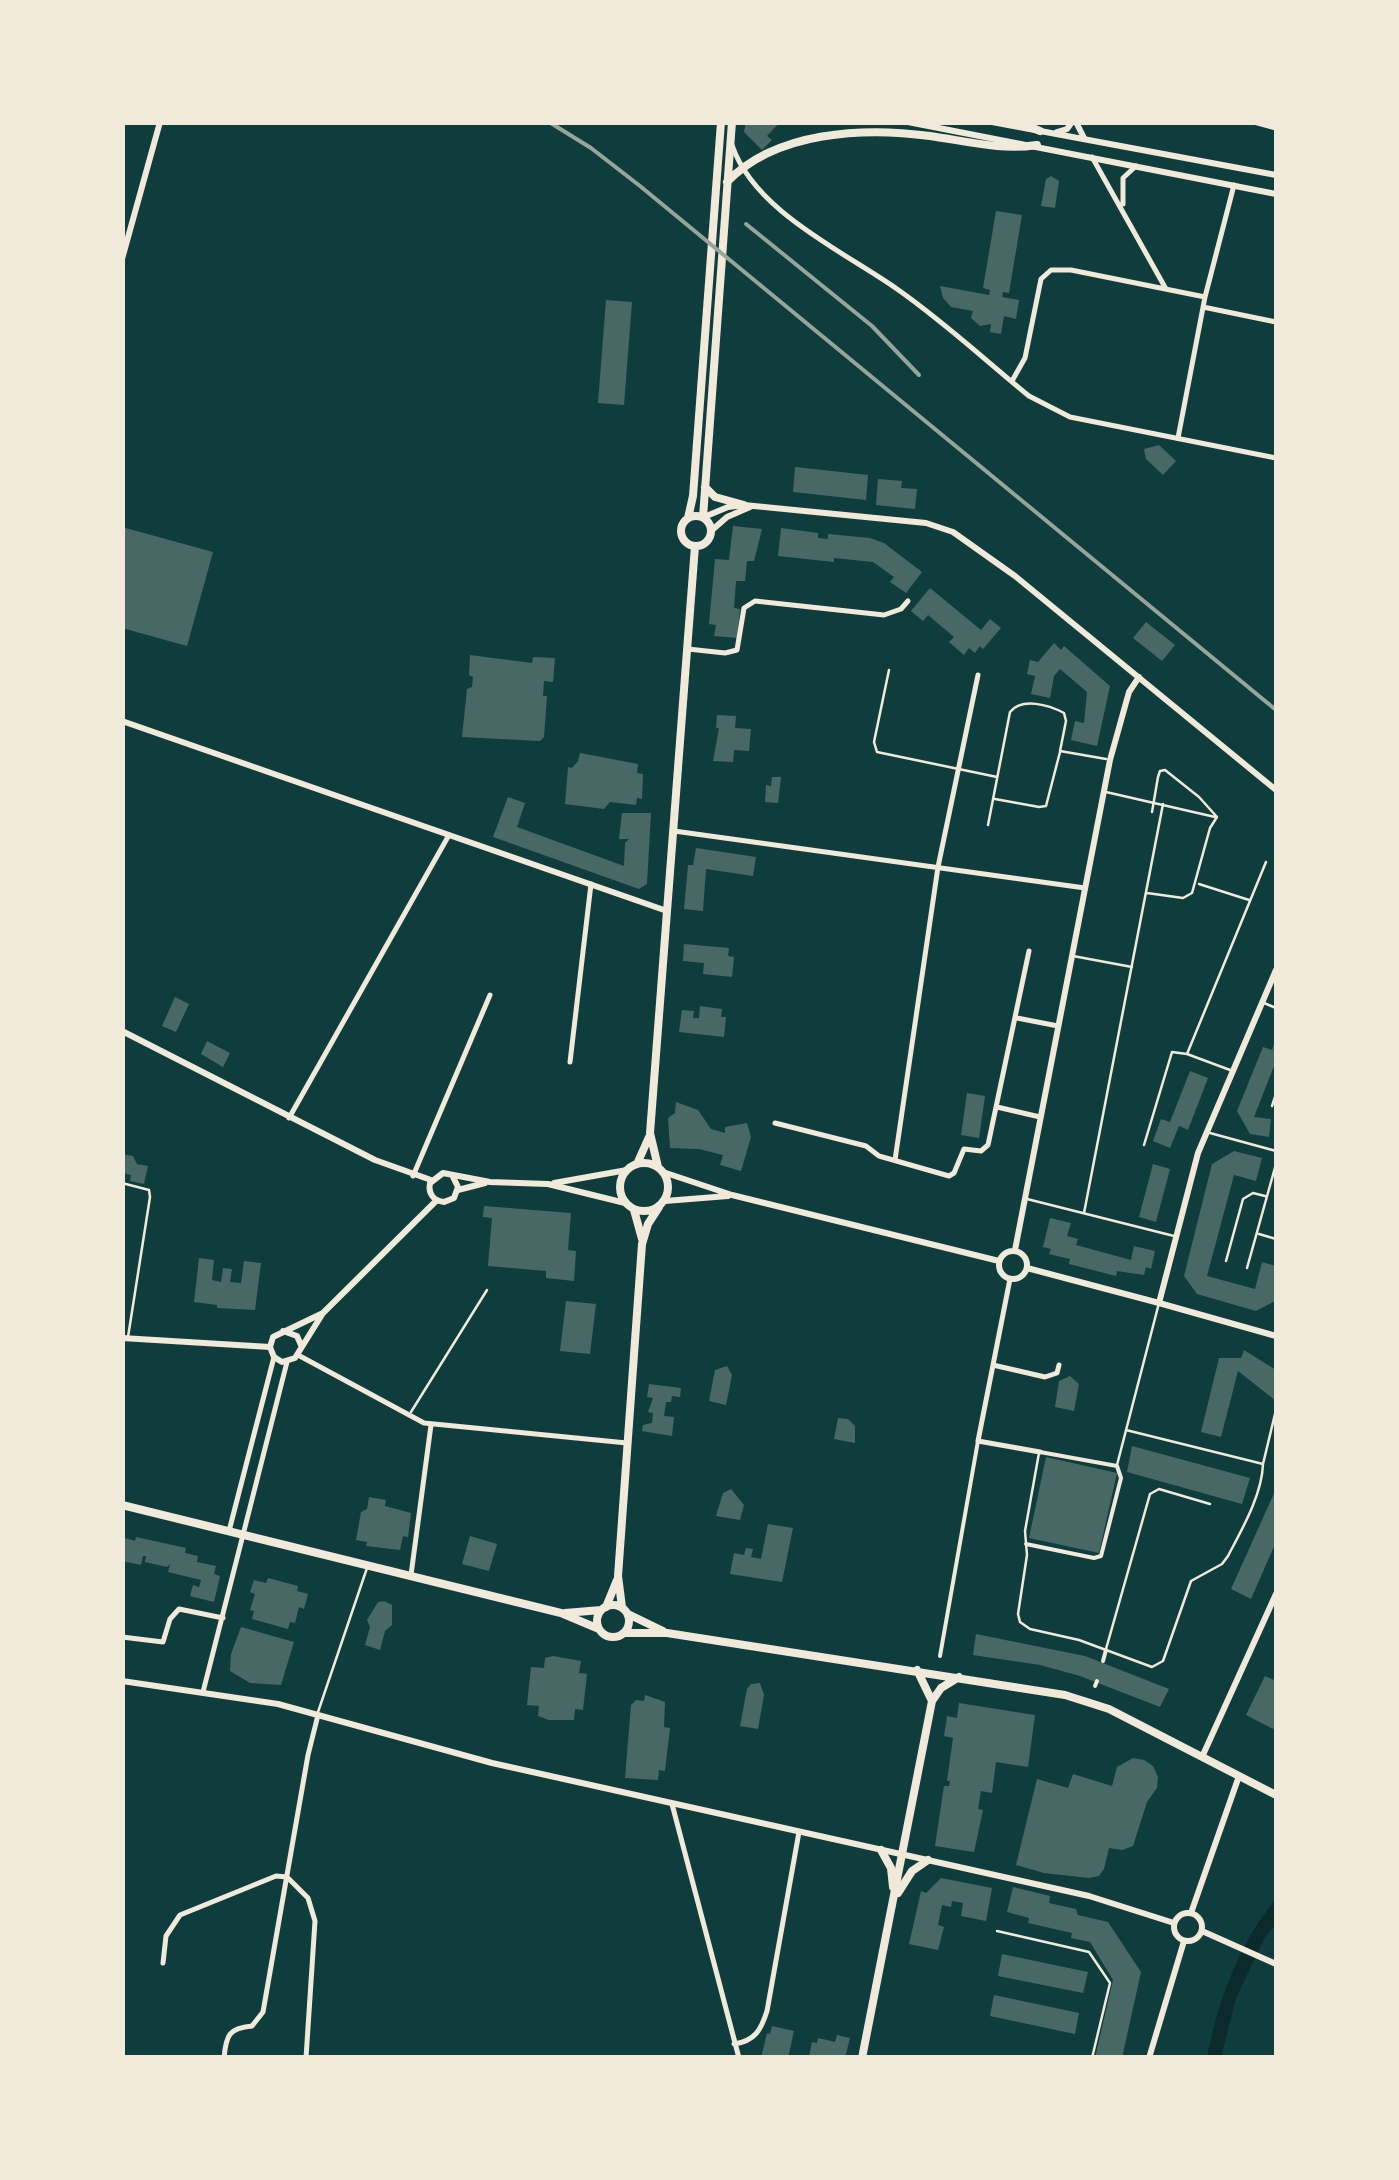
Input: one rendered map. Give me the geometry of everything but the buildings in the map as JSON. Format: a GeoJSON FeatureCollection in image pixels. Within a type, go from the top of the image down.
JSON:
{"type":"FeatureCollection","features":[{"type":"Feature","properties":{"kind":"main road"},"geometry":{"type":"LineString","coordinates":[[695,546],[708,540],[712,531],[703,517],[703,426],[721,122]]}},
{"type":"Feature","properties":{"kind":"main road"},"geometry":{"type":"LineString","coordinates":[[695,546],[685,541],[682,527],[688,518],[703,426],[730,122]]}},
{"type":"Feature","properties":{"kind":"main road"},"geometry":{"type":"LineString","coordinates":[[1018,122],[1040,131]]}},
{"type":"Feature","properties":{"kind":"main road"},"geometry":{"type":"LineString","coordinates":[[727,182],[739,170],[782,148],[858,133],[909,134],[1016,149],[1037,146]]}},
{"type":"Feature","properties":{"kind":"main road"},"geometry":{"type":"LineString","coordinates":[[705,487],[716,497],[748,506]]}},
{"type":"Feature","properties":{"kind":"main road"},"geometry":{"type":"LineString","coordinates":[[688,518],[703,517]]}},
{"type":"Feature","properties":{"kind":"main road"},"geometry":{"type":"LineString","coordinates":[[662,1204],[647,1212],[634,1210],[625,1202],[620,1189],[628,1170],[637,1164],[650,1133],[695,546]]}},
{"type":"Feature","properties":{"kind":"main road"},"geometry":{"type":"LineString","coordinates":[[624,1633],[630,1624],[618,1576],[642,1244],[648,1224],[669,1186],[650,1133]]}},
{"type":"Feature","properties":{"kind":"main road"},"geometry":{"type":"LineString","coordinates":[[637,1164],[661,1169]]}},
{"type":"Feature","properties":{"kind":"main road"},"geometry":{"type":"LineString","coordinates":[[634,1210],[642,1244]]}},
{"type":"Feature","properties":{"kind":"main road"},"geometry":{"type":"LineString","coordinates":[[122,1505],[561,1614],[611,1637],[624,1633],[667,1633],[1034,1688],[1083,1700],[1276,1795]]}},
{"type":"Feature","properties":{"kind":"main road"},"geometry":{"type":"LineString","coordinates":[[599,1629],[597,1619],[618,1576]]}},
{"type":"Feature","properties":{"kind":"main road"},"geometry":{"type":"LineString","coordinates":[[561,1614],[604,1608],[625,1611],[667,1633]]}},
{"type":"Feature","properties":{"kind":"main road"},"geometry":{"type":"LineString","coordinates":[[917,1670],[932,1701]]}},
{"type":"Feature","properties":{"kind":"main road"},"geometry":{"type":"LineString","coordinates":[[862,2058],[932,1701],[947,1683],[959,1676]]}},
{"type":"Feature","properties":{"kind":"main road"},"geometry":{"type":"LineString","coordinates":[[881,1850],[891,1868],[894,1902]]}},
{"type":"Feature","properties":{"kind":"main road"},"geometry":{"type":"LineString","coordinates":[[894,1902],[912,1871],[928,1860]]}},
{"type":"Feature","properties":{"kind":"street"},"geometry":{"type":"LineString","coordinates":[[122,259],[160,122]]}},
{"type":"Feature","properties":{"kind":"street"},"geometry":{"type":"LineString","coordinates":[[730,122],[738,162],[769,202],[897,289],[1028,396],[1070,417],[1276,458]]}},
{"type":"Feature","properties":{"kind":"street"},"geometry":{"type":"LineString","coordinates":[[908,122],[1276,194]]}},
{"type":"Feature","properties":{"kind":"street"},"geometry":{"type":"LineString","coordinates":[[992,122],[1276,174]]}},
{"type":"Feature","properties":{"kind":"street"},"geometry":{"type":"LineString","coordinates":[[1053,133],[1074,122],[1084,138]]}},
{"type":"Feature","properties":{"kind":"street"},"geometry":{"type":"LineString","coordinates":[[1254,122],[1276,128]]}},
{"type":"Feature","properties":{"kind":"street"},"geometry":{"type":"LineString","coordinates":[[1092,156],[1166,289]]}},
{"type":"Feature","properties":{"kind":"street"},"geometry":{"type":"LineString","coordinates":[[1125,212],[1121,183],[1136,166]]}},
{"type":"Feature","properties":{"kind":"street"},"geometry":{"type":"LineString","coordinates":[[1178,438],[1203,306],[1234,185]]}},
{"type":"Feature","properties":{"kind":"street"},"geometry":{"type":"LineString","coordinates":[[1011,382],[1025,358],[1041,279],[1051,270],[1071,270],[1205,297]]}},
{"type":"Feature","properties":{"kind":"street"},"geometry":{"type":"LineString","coordinates":[[1203,306],[1276,322]]}},
{"type":"Feature","properties":{"kind":"street"},"geometry":{"type":"LineString","coordinates":[[703,517],[728,506],[748,506],[940,527],[990,557],[1276,790]]}},
{"type":"Feature","properties":{"kind":"street"},"geometry":{"type":"LineString","coordinates":[[712,531],[748,506]]}},
{"type":"Feature","properties":{"kind":"street"},"geometry":{"type":"LineString","coordinates":[[688,649],[725,653],[736,650],[744,608],[755,601],[884,615],[901,609],[908,601]]}},
{"type":"Feature","properties":{"kind":"street"},"geometry":{"type":"LineString","coordinates":[[895,1160],[938,868],[978,675]]}},
{"type":"Feature","properties":{"kind":"street"},"geometry":{"type":"LineString","coordinates":[[1015,1250],[1110,760],[1129,692],[1139,677]]}},
{"type":"Feature","properties":{"kind":"street"},"geometry":{"type":"LineString","coordinates":[[122,722],[668,911]]}},
{"type":"Feature","properties":{"kind":"street"},"geometry":{"type":"LineString","coordinates":[[674,831],[1084,888]]}},
{"type":"Feature","properties":{"kind":"street"},"geometry":{"type":"LineString","coordinates":[[290,1118],[448,835]]}},
{"type":"Feature","properties":{"kind":"street"},"geometry":{"type":"LineString","coordinates":[[570,1062],[591,884]]}},
{"type":"Feature","properties":{"kind":"street"},"geometry":{"type":"LineString","coordinates":[[775,1123],[866,1146],[879,1156],[949,1176],[954,1174],[964,1149],[985,1149],[1029,951]]}},
{"type":"Feature","properties":{"kind":"street"},"geometry":{"type":"LineString","coordinates":[[1159,1302],[1206,1132],[1276,970]]}},
{"type":"Feature","properties":{"kind":"street"},"geometry":{"type":"LineString","coordinates":[[414,1176],[490,995]]}},
{"type":"Feature","properties":{"kind":"street"},"geometry":{"type":"LineString","coordinates":[[1016,1018],[1058,1026]]}},
{"type":"Feature","properties":{"kind":"street"},"geometry":{"type":"LineString","coordinates":[[122,1031],[290,1118],[414,1176],[431,1180],[440,1174],[490,1182],[548,1184],[625,1202]]}},
{"type":"Feature","properties":{"kind":"street"},"geometry":{"type":"LineString","coordinates":[[997,1107],[1040,1117]]}},
{"type":"Feature","properties":{"kind":"street"},"geometry":{"type":"LineString","coordinates":[[661,1169],[732,1195],[999,1261]]}},
{"type":"Feature","properties":{"kind":"street"},"geometry":{"type":"LineString","coordinates":[[548,1184],[628,1170]]}},
{"type":"Feature","properties":{"kind":"street"},"geometry":{"type":"LineString","coordinates":[[453,1177],[458,1190]]}},
{"type":"Feature","properties":{"kind":"street"},"geometry":{"type":"LineString","coordinates":[[431,1180],[430,1192],[437,1200]]}},
{"type":"Feature","properties":{"kind":"street"},"geometry":{"type":"LineString","coordinates":[[204,1692],[287,1362],[298,1355],[323,1313],[437,1200],[451,1200],[458,1190],[490,1182]]}},
{"type":"Feature","properties":{"kind":"street"},"geometry":{"type":"LineString","coordinates":[[662,1204],[732,1195]]}},
{"type":"Feature","properties":{"kind":"street"},"geometry":{"type":"LineString","coordinates":[[1015,1250],[1026,1257],[1027,1268],[1022,1276],[1010,1279],[1002,1274],[999,1261],[1015,1250]]}},
{"type":"Feature","properties":{"kind":"street"},"geometry":{"type":"LineString","coordinates":[[1027,1268],[1276,1336]]}},
{"type":"Feature","properties":{"kind":"street"},"geometry":{"type":"LineString","coordinates":[[940,1656],[1010,1279]]}},
{"type":"Feature","properties":{"kind":"street"},"geometry":{"type":"LineString","coordinates":[[229,1531],[274,1356],[270,1347],[273,1337],[323,1313]]}},
{"type":"Feature","properties":{"kind":"street"},"geometry":{"type":"LineString","coordinates":[[282,1332],[296,1336],[301,1345]]}},
{"type":"Feature","properties":{"kind":"street"},"geometry":{"type":"LineString","coordinates":[[125,1338],[270,1347]]}},
{"type":"Feature","properties":{"kind":"street"},"geometry":{"type":"LineString","coordinates":[[298,1355],[430,1424],[627,1443]]}},
{"type":"Feature","properties":{"kind":"street"},"geometry":{"type":"LineString","coordinates":[[274,1356],[287,1362]]}},
{"type":"Feature","properties":{"kind":"street"},"geometry":{"type":"LineString","coordinates":[[993,1365],[1045,1376],[1057,1373],[1059,1365]]}},
{"type":"Feature","properties":{"kind":"street"},"geometry":{"type":"LineString","coordinates":[[411,1578],[430,1424]]}},
{"type":"Feature","properties":{"kind":"street"},"geometry":{"type":"LineString","coordinates":[[978,1441],[1117,1466],[1121,1478],[1101,1556],[1094,1558],[1026,1544]]}},
{"type":"Feature","properties":{"kind":"street"},"geometry":{"type":"LineString","coordinates":[[1202,1756],[1276,1594]]}},
{"type":"Feature","properties":{"kind":"street"},"geometry":{"type":"LineString","coordinates":[[122,1637],[164,1642],[170,1619],[180,1609],[223,1618]]}},
{"type":"Feature","properties":{"kind":"street"},"geometry":{"type":"LineString","coordinates":[[1103,1661],[1106,1650]]}},
{"type":"Feature","properties":{"kind":"street"},"geometry":{"type":"LineString","coordinates":[[122,1681],[318,1714],[444,1751],[1089,1896],[1174,1922]]}},
{"type":"Feature","properties":{"kind":"street"},"geometry":{"type":"LineString","coordinates":[[224,2058],[230,2032],[252,2026],[260,2021],[263,2012],[318,1714]]}},
{"type":"Feature","properties":{"kind":"street"},"geometry":{"type":"LineString","coordinates":[[1191,1913],[1239,1776]]}},
{"type":"Feature","properties":{"kind":"street"},"geometry":{"type":"LineString","coordinates":[[672,1803],[738,2058]]}},
{"type":"Feature","properties":{"kind":"street"},"geometry":{"type":"LineString","coordinates":[[734,2044],[753,2039],[768,2011],[799,1832]]}},
{"type":"Feature","properties":{"kind":"street"},"geometry":{"type":"LineString","coordinates":[[163,1962],[169,1928],[180,1914],[276,1876],[287,1877],[308,1898],[315,1921],[306,2058]]}},
{"type":"Feature","properties":{"kind":"street"},"geometry":{"type":"LineString","coordinates":[[1191,1913],[1202,1922],[1202,1932],[1192,1941],[1184,1941],[1176,1936],[1174,1922],[1191,1913]]}},
{"type":"Feature","properties":{"kind":"street"},"geometry":{"type":"LineString","coordinates":[[1202,1932],[1276,1964]]}},
{"type":"Feature","properties":{"kind":"street"},"geometry":{"type":"LineString","coordinates":[[1150,2058],[1184,1941]]}},
{"type":"Feature","properties":{"kind":"lane"},"geometry":{"type":"LineString","coordinates":[[888,670],[874,742],[877,752],[998,777]]}},
{"type":"Feature","properties":{"kind":"lane"},"geometry":{"type":"LineString","coordinates":[[988,825],[993,798],[998,777],[1010,712],[1024,703],[1064,713],[1066,721],[1046,806],[1039,808],[993,798]]}},
{"type":"Feature","properties":{"kind":"lane"},"geometry":{"type":"LineString","coordinates":[[1060,751],[1110,760]]}},
{"type":"Feature","properties":{"kind":"lane"},"geometry":{"type":"LineString","coordinates":[[1152,812],[1160,772],[1165,770],[1217,817]]}},
{"type":"Feature","properties":{"kind":"lane"},"geometry":{"type":"LineString","coordinates":[[1104,792],[1217,817]]}},
{"type":"Feature","properties":{"kind":"lane"},"geometry":{"type":"LineString","coordinates":[[1084,1213],[1163,804]]}},
{"type":"Feature","properties":{"kind":"lane"},"geometry":{"type":"LineString","coordinates":[[1147,893],[1183,898],[1192,893],[1210,828],[1217,817]]}},
{"type":"Feature","properties":{"kind":"lane"},"geometry":{"type":"LineString","coordinates":[[1187,1054],[1266,862]]}},
{"type":"Feature","properties":{"kind":"lane"},"geometry":{"type":"LineString","coordinates":[[1196,883],[1250,900]]}},
{"type":"Feature","properties":{"kind":"lane"},"geometry":{"type":"LineString","coordinates":[[1071,955],[1132,967]]}},
{"type":"Feature","properties":{"kind":"lane"},"geometry":{"type":"LineString","coordinates":[[1262,1003],[1276,1008]]}},
{"type":"Feature","properties":{"kind":"lane"},"geometry":{"type":"LineString","coordinates":[[1144,1145],[1169,1057],[1178,1051],[1232,1072]]}},
{"type":"Feature","properties":{"kind":"lane"},"geometry":{"type":"LineString","coordinates":[[1272,1106],[1276,1094]]}},
{"type":"Feature","properties":{"kind":"lane"},"geometry":{"type":"LineString","coordinates":[[1206,1132],[1275,1150]]}},
{"type":"Feature","properties":{"kind":"lane"},"geometry":{"type":"LineString","coordinates":[[1247,1268],[1276,1164]]}},
{"type":"Feature","properties":{"kind":"lane"},"geometry":{"type":"LineString","coordinates":[[122,1182],[149,1190],[150,1197],[125,1338]]}},
{"type":"Feature","properties":{"kind":"lane"},"geometry":{"type":"LineString","coordinates":[[1226,1261],[1243,1199],[1253,1193],[1267,1197]]}},
{"type":"Feature","properties":{"kind":"lane"},"geometry":{"type":"LineString","coordinates":[[1024,1198],[1175,1236]]}},
{"type":"Feature","properties":{"kind":"lane"},"geometry":{"type":"LineString","coordinates":[[1257,1233],[1276,1239]]}},
{"type":"Feature","properties":{"kind":"lane"},"geometry":{"type":"LineString","coordinates":[[409,1416],[487,1290]]}},
{"type":"Feature","properties":{"kind":"lane"},"geometry":{"type":"LineString","coordinates":[[1117,1466],[1159,1302]]}},
{"type":"Feature","properties":{"kind":"lane"},"geometry":{"type":"LineString","coordinates":[[1040,1452],[1025,1530],[1020,1622],[1030,1629],[1106,1650],[1152,1668],[1162,1660],[1190,1581],[1222,1564],[1238,1538],[1262,1476],[1276,1414]]}},
{"type":"Feature","properties":{"kind":"lane"},"geometry":{"type":"LineString","coordinates":[[1126,1430],[1262,1464]]}},
{"type":"Feature","properties":{"kind":"lane"},"geometry":{"type":"LineString","coordinates":[[1106,1650],[1150,1494],[1159,1490],[1210,1504]]}},
{"type":"Feature","properties":{"kind":"lane"},"geometry":{"type":"LineString","coordinates":[[318,1714],[367,1568]]}},
{"type":"Feature","properties":{"kind":"lane"},"geometry":{"type":"LineString","coordinates":[[997,1931],[1089,1952],[1110,1983],[1092,2058]]}},
{"type":"Feature","properties":{"kind":"water"},"geometry":{"type":"Polygon","coordinates":[[[1276,1899],[1276,1924],[1265,1937],[1236,1998],[1221,2057],[1207,2058],[1217,2016],[1241,1953],[1276,1899]]]}},
{"type":"Feature","properties":{"kind":"railway"},"geometry":{"type":"LineString","coordinates":[[549,122],[640,186],[1276,710]]}},
{"type":"Feature","properties":{"kind":"railway"},"geometry":{"type":"LineString","coordinates":[[746,224],[872,326],[919,375]]}}]}
